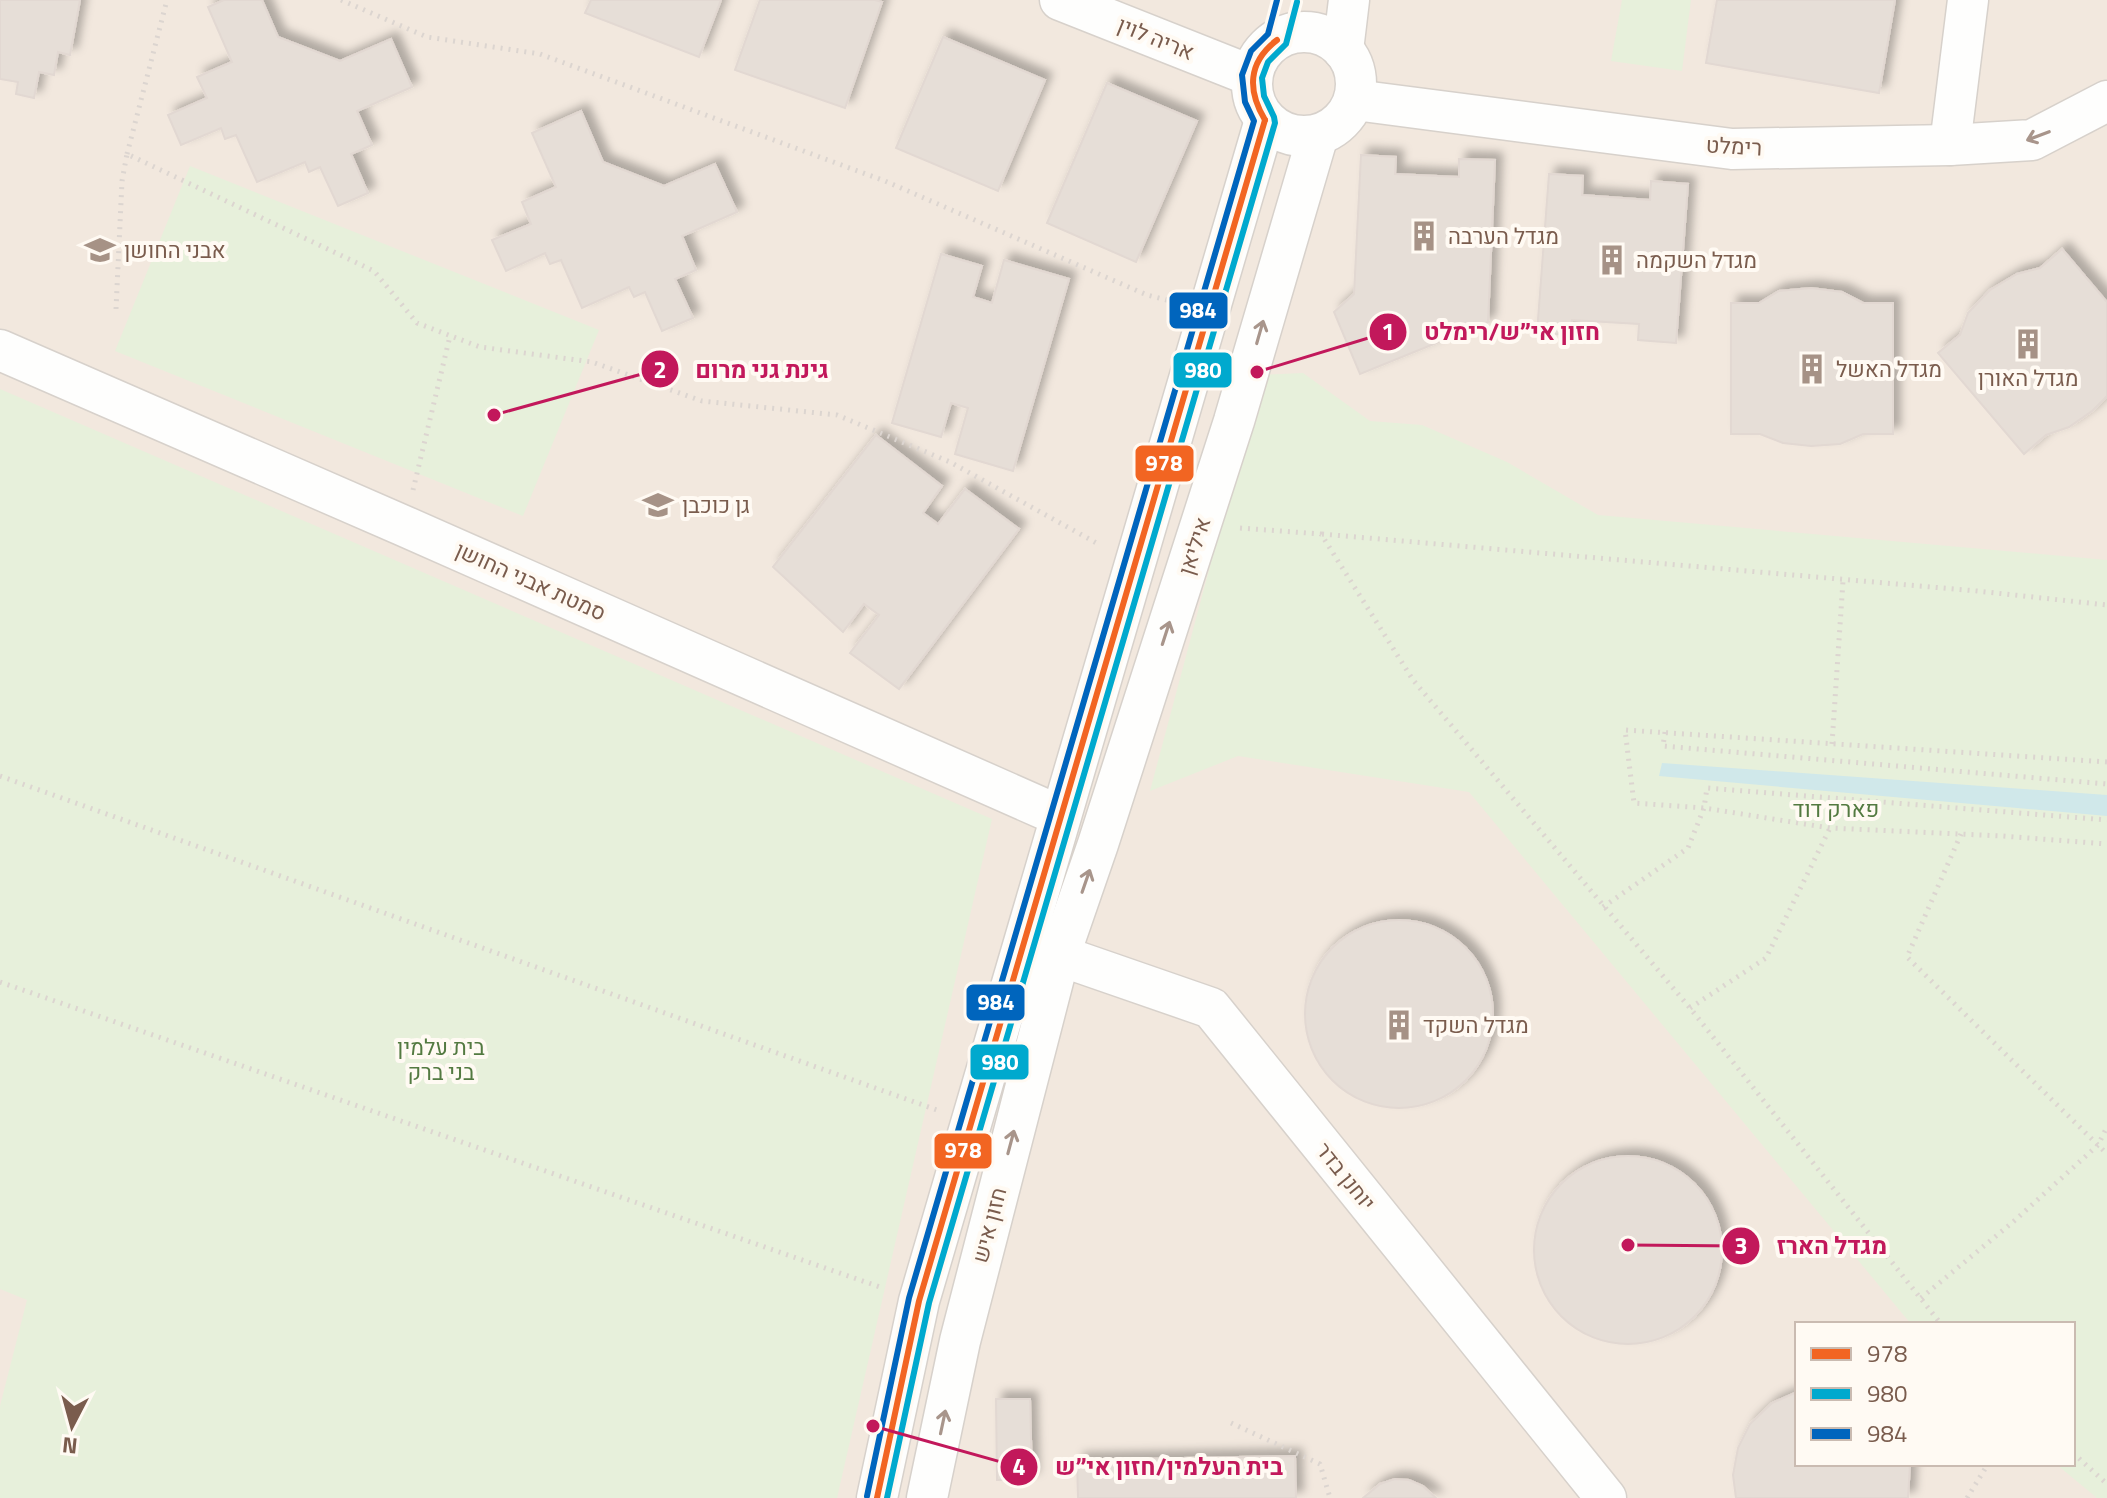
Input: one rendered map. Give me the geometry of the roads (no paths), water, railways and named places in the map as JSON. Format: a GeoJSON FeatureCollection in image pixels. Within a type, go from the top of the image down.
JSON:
{"type":"FeatureCollection","features":[{"type":"Feature","properties":{"kind":"street","name":"אריה לוין"},"geometry":{"type":"LineString","coordinates":[[1060,0],[1252,76]]}},
{"type":"Feature","properties":{"kind":"street"},"geometry":{"type":"LineString","coordinates":[[1277,40],[1287,0]]}},
{"type":"Feature","properties":{"kind":"street"},"geometry":{"type":"LineString","coordinates":[[1343,50],[1349,0]]}},
{"type":"Feature","properties":{"kind":"street"},"geometry":{"type":"LineString","coordinates":[[1950,145],[1968,0]]}},
{"type":"Feature","properties":{"kind":"street"},"geometry":{"type":"LineString","coordinates":[[1297,32],[1311,32],[1325,36],[1343,50],[1355,69],[1357,85],[1355,100],[1334,128],[1318,135],[1290,135],[1265,120],[1256,107],[1252,76],[1257,59],[1268,45],[1277,40],[1297,32]]}},
{"type":"Feature","properties":{"kind":"street","name":"רימלט"},"geometry":{"type":"LineString","coordinates":[[1355,100],[1732,149],[1950,145],[2032,140],[2107,101]]}},
{"type":"Feature","properties":{"kind":"street"},"geometry":{"type":"LineString","coordinates":[[1042,949],[1060,816],[1265,120]]}},
{"type":"Feature","properties":{"kind":"street","name":"איליאן"},"geometry":{"type":"LineString","coordinates":[[1042,949],[1103,830],[1211,493],[1318,135]]}},
{"type":"Feature","properties":{"kind":"street","name":"סמטת אבני החושן"},"geometry":{"type":"LineString","coordinates":[[0,350],[1060,816]]}},
{"type":"Feature","properties":{"kind":"street","name":"חזון איש"},"geometry":{"type":"LineString","coordinates":[[877,1498],[919,1301],[971,1122],[1042,949]]}},
{"type":"Feature","properties":{"kind":"street","name":"חזון איש"},"geometry":{"type":"LineString","coordinates":[[927,1498],[1042,949]]}},
{"type":"Feature","properties":{"kind":"street","name":"יוחנן בדר"},"geometry":{"type":"LineString","coordinates":[[1042,949],[1211,1008],[1606,1498]]}},
{"type":"Feature","properties":{"kind":"water"},"geometry":{"type":"Polygon","coordinates":[[[1662,763],[2107,795],[2107,816],[1659,776],[1662,763]]]}},
{"type":"Feature","properties":{"kind":"place","name":"מגדל הערבה"},"geometry":{"type":"Point","coordinates":[1424,236]}},
{"type":"Feature","properties":{"kind":"place","name":"אבני החושן"},"geometry":{"type":"Point","coordinates":[100,250]}},
{"type":"Feature","properties":{"kind":"place","name":"מגדל השקמה"},"geometry":{"type":"Point","coordinates":[1612,260]}},
{"type":"Feature","properties":{"kind":"place","name":"מגדל האורן"},"geometry":{"type":"Point","coordinates":[2028,344]}},
{"type":"Feature","properties":{"kind":"place","name":"מגדל האשל"},"geometry":{"type":"Point","coordinates":[1812,369]}},
{"type":"Feature","properties":{"kind":"place","name":"חזון אי״ש/רימלט"},"geometry":{"type":"Point","coordinates":[1257,372]}},
{"type":"Feature","properties":{"kind":"place","name":"גינת גני מרום"},"geometry":{"type":"Point","coordinates":[494,415]}},
{"type":"Feature","properties":{"kind":"place","name":"גן כוכבן"},"geometry":{"type":"Point","coordinates":[658,505]}},
{"type":"Feature","properties":{"kind":"place","name":"מגדל השקד"},"geometry":{"type":"Point","coordinates":[1399,1025]}},
{"type":"Feature","properties":{"kind":"place","name":"מגדל הארז"},"geometry":{"type":"Point","coordinates":[1628,1245]}},
{"type":"Feature","properties":{"kind":"place","name":"בית העלמין/חזון אי״ש"},"geometry":{"type":"Point","coordinates":[873,1426]}},
{"type":"Feature","properties":{"kind":"park label","name":"פארק דוד"},"geometry":{"type":"Point","coordinates":[1836,809]}},
{"type":"Feature","properties":{"kind":"park label","name":"בית עלמין בני ברק"},"geometry":{"type":"Point","coordinates":[441,1060]}}]}
